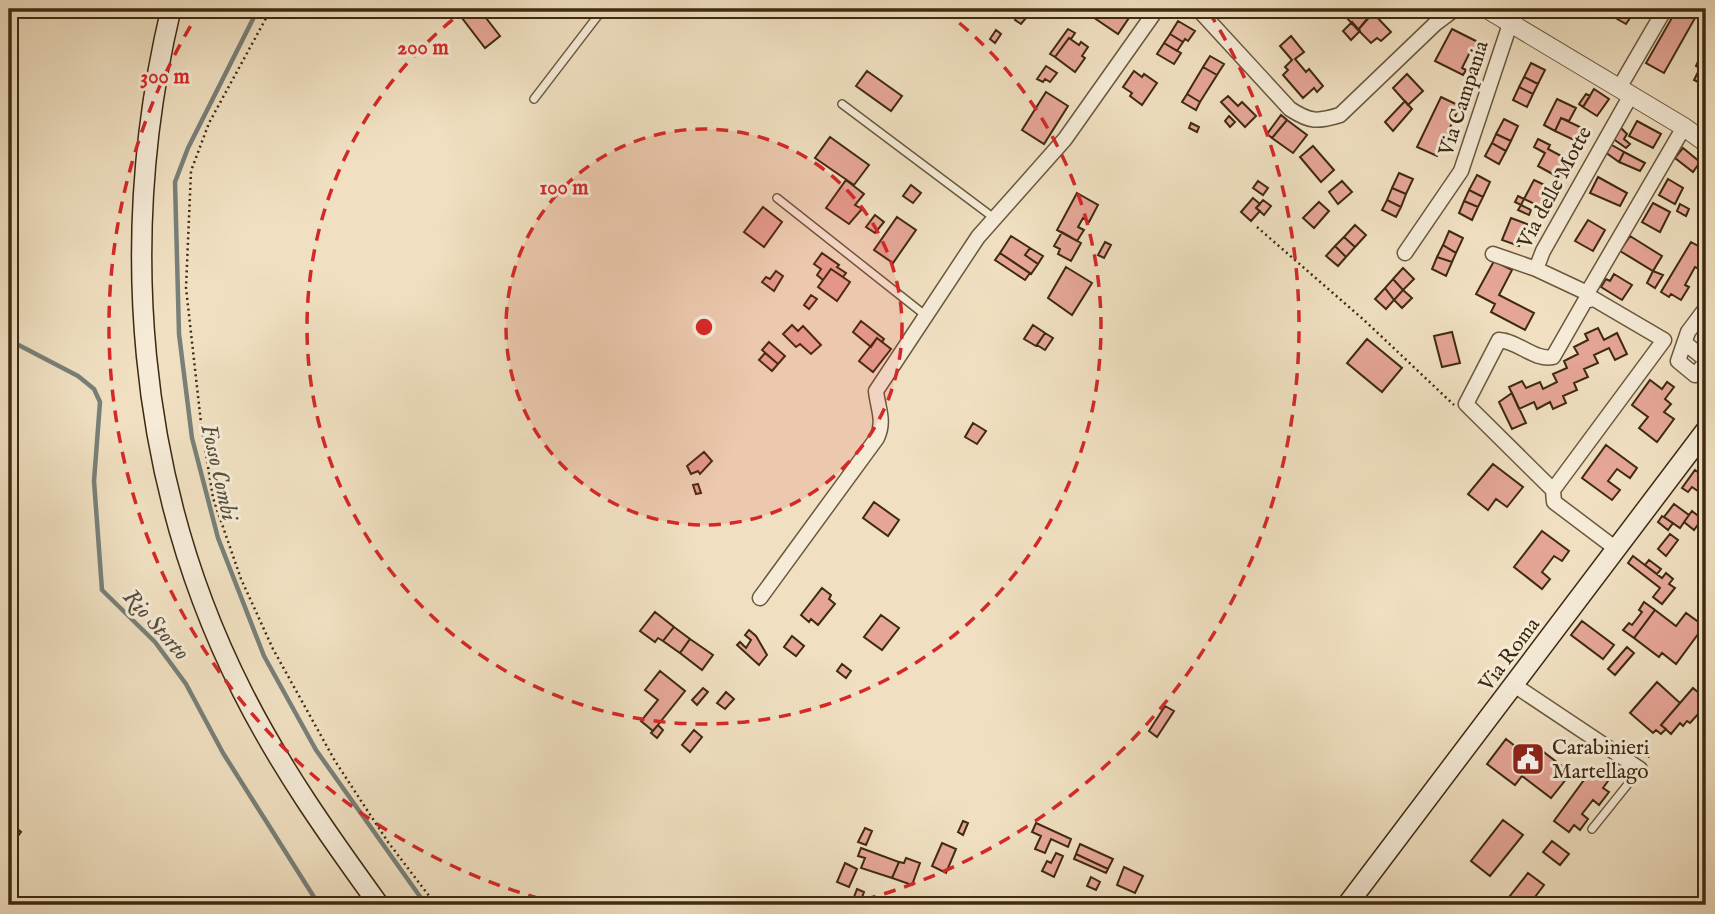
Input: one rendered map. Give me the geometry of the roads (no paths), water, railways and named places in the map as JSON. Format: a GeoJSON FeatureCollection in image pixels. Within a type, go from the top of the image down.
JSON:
{"type":"FeatureCollection","features":[{"type":"Feature","properties":{"kind":"main road"},"geometry":{"type":"LineString","coordinates":[[171,9],[148,129],[142,201],[141,280],[146,369],[166,482],[206,610],[241,689],[301,795],[379,905]]}},
{"type":"Feature","properties":{"kind":"main road","name":"Via Roma"},"geometry":{"type":"LineString","coordinates":[[1347,905],[1706,430]]}},
{"type":"Feature","properties":{"kind":"street"},"geometry":{"type":"LineString","coordinates":[[760,598],[877,438],[882,428],[882,417],[876,391],[925,315],[978,237],[1065,139],[1157,9]]}},
{"type":"Feature","properties":{"kind":"street"},"geometry":{"type":"LineString","coordinates":[[1198,9],[1290,108],[1304,118],[1321,121],[1340,115],[1435,24],[1455,9]]}},
{"type":"Feature","properties":{"kind":"street"},"geometry":{"type":"LineString","coordinates":[[1487,9],[1514,16],[1706,143]]}},
{"type":"Feature","properties":{"kind":"street","name":"Via delle Motte"},"geometry":{"type":"LineString","coordinates":[[1665,9],[1536,269],[1583,291],[1590,290],[1684,127]]}},
{"type":"Feature","properties":{"kind":"street","name":"Via Campania"},"geometry":{"type":"LineString","coordinates":[[1405,253],[1461,171],[1514,16]]}},
{"type":"Feature","properties":{"kind":"street"},"geometry":{"type":"LineString","coordinates":[[1493,254],[1536,269]]}},
{"type":"Feature","properties":{"kind":"street"},"geometry":{"type":"LineString","coordinates":[[1548,485],[1563,476],[1664,340],[1594,299],[1585,301],[1553,357],[1545,359],[1510,341],[1499,340],[1466,404],[1548,485],[1554,502],[1615,548]]}},
{"type":"Feature","properties":{"kind":"street"},"geometry":{"type":"LineString","coordinates":[[1706,308],[1688,332],[1685,343],[1706,361]]}},
{"type":"Feature","properties":{"kind":"street"},"geometry":{"type":"LineString","coordinates":[[1514,685],[1638,768]]}},
{"type":"Feature","properties":{"kind":"lane"},"geometry":{"type":"LineString","coordinates":[[534,99],[603,9]]}},
{"type":"Feature","properties":{"kind":"lane"},"geometry":{"type":"LineString","coordinates":[[842,104],[994,218]]}},
{"type":"Feature","properties":{"kind":"lane"},"geometry":{"type":"LineString","coordinates":[[777,198],[925,315]]}},
{"type":"Feature","properties":{"kind":"lane"},"geometry":{"type":"LineString","coordinates":[[1592,829],[1638,768]]}},
{"type":"Feature","properties":{"kind":"waterway","name":"Fosso Combi"},"geometry":{"type":"LineString","coordinates":[[258,9],[188,148],[175,182],[179,334],[192,438],[218,538],[264,656],[316,750],[426,905]]}},
{"type":"Feature","properties":{"kind":"waterway","name":"Rio Storto"},"geometry":{"type":"LineString","coordinates":[[9,340],[78,376],[94,389],[100,402],[94,481],[102,590],[155,642],[186,684],[223,753],[319,905]]}},
{"type":"Feature","properties":{"kind":"place","name":"Carabinieri Martellago"},"geometry":{"type":"Point","coordinates":[1528,759]}}]}
